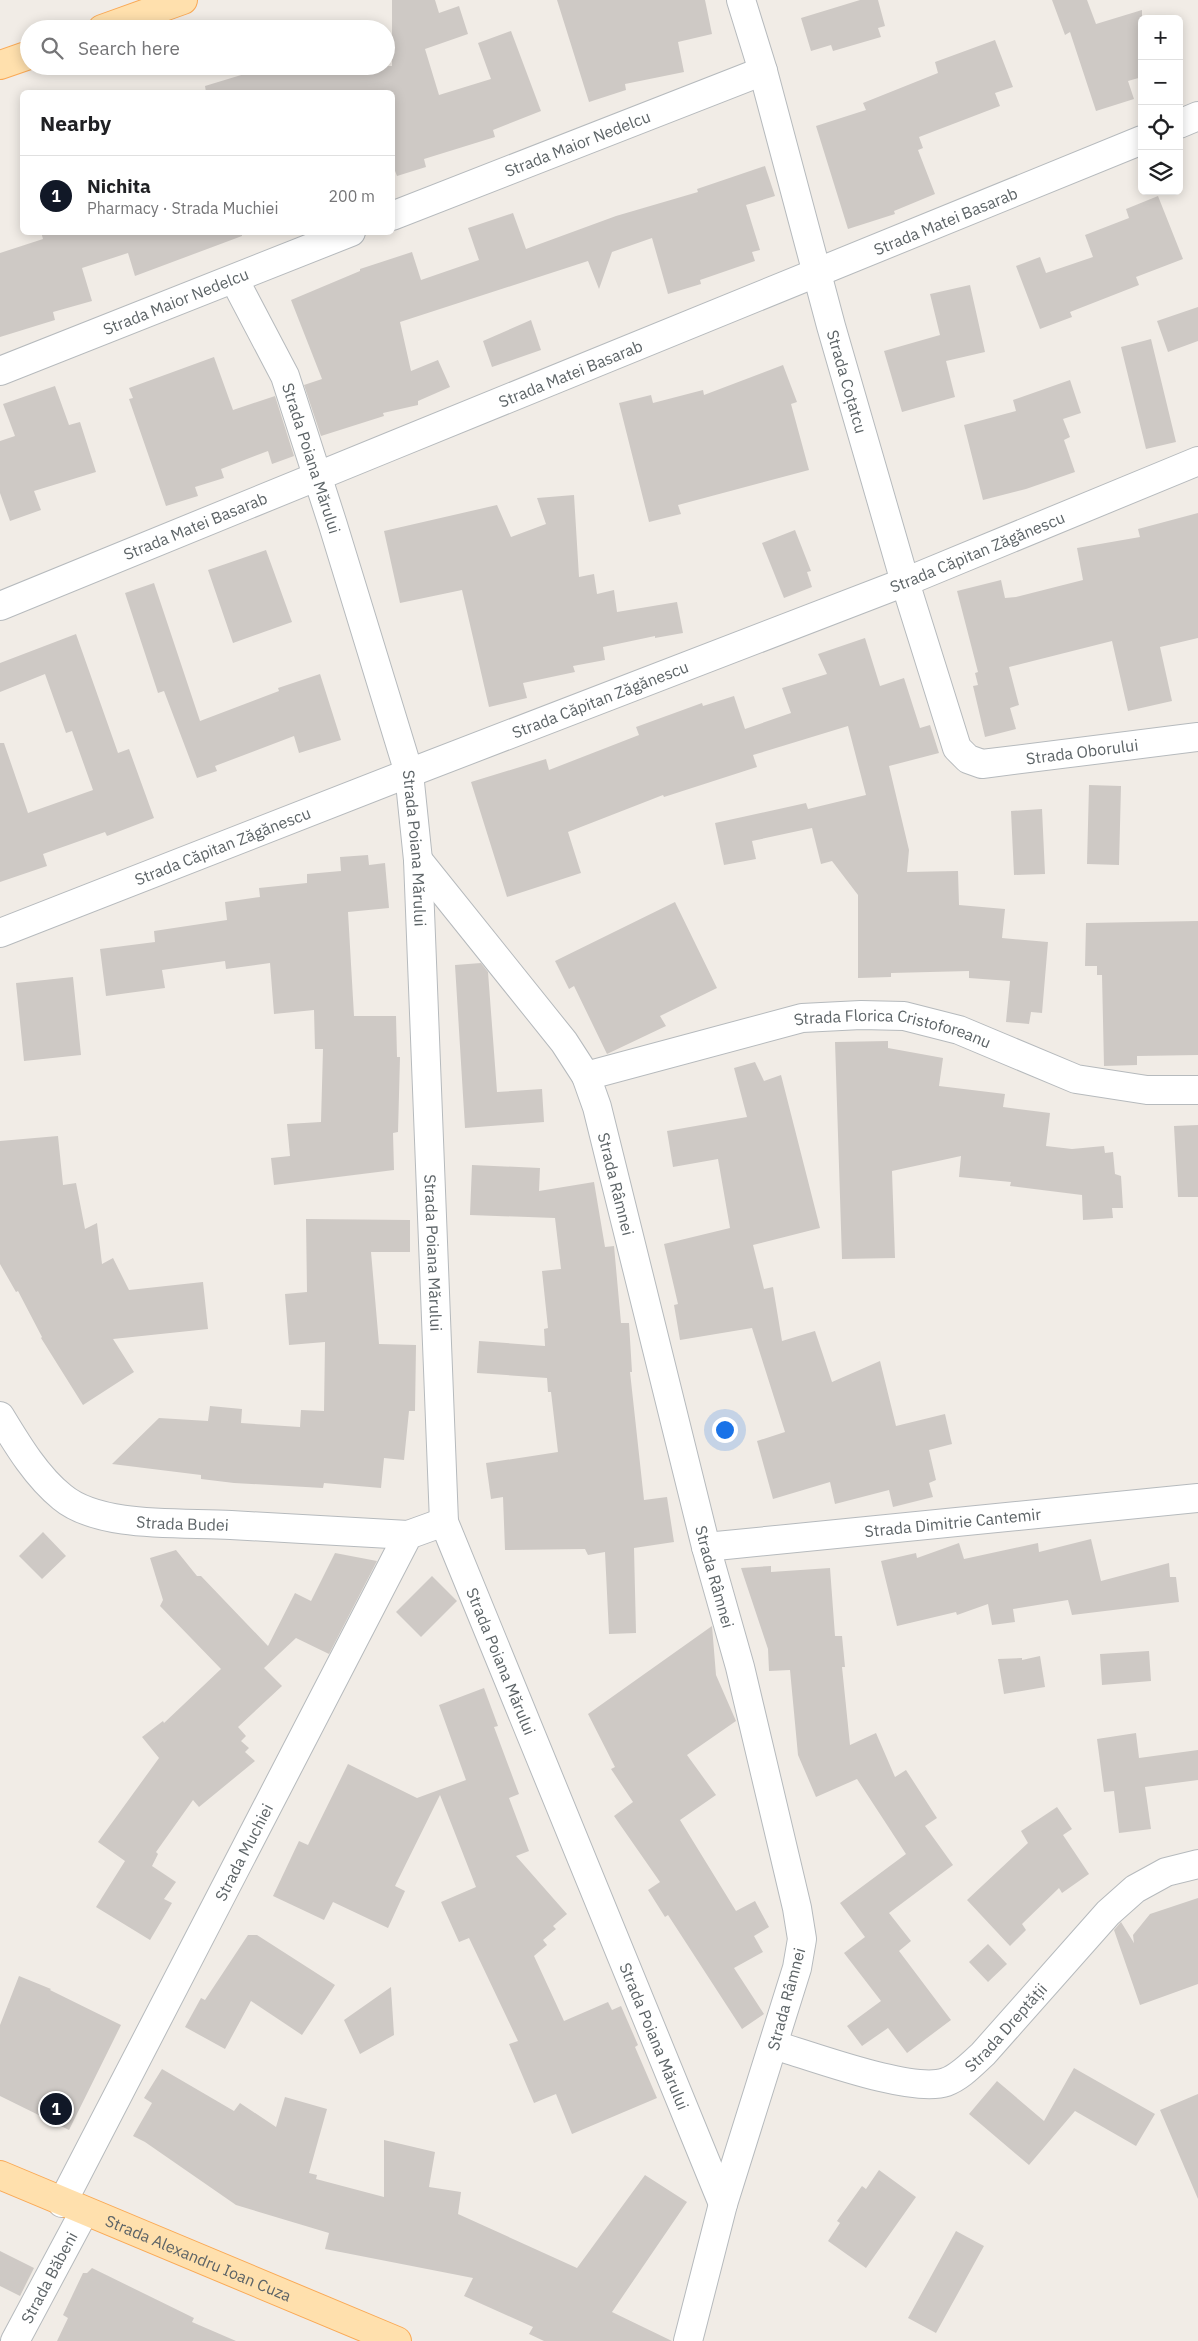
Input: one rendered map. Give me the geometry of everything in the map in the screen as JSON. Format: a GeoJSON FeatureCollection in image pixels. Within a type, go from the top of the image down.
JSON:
{"type":"FeatureCollection","features":[{"type":"Feature","properties":{"kind":"main road"},"geometry":{"type":"LineString","coordinates":[[125,20],[175,1]]}},
{"type":"Feature","properties":{"kind":"main road"},"geometry":{"type":"LineString","coordinates":[[0,65],[20,57]]}},
{"type":"Feature","properties":{"kind":"main road","name":"Strada Alexandru Ioan Cuza"},"geometry":{"type":"LineString","coordinates":[[0,2175],[73,2208],[397,2341]]}},
{"type":"Feature","properties":{"kind":"street","name":"Strada Coțatcu"},"geometry":{"type":"LineString","coordinates":[[741,0],[763,71],[817,275],[905,582],[957,748],[968,759]]}},
{"type":"Feature","properties":{"kind":"street","name":"Strada Maior Nedelcu"},"geometry":{"type":"LineString","coordinates":[[395,215],[763,71]]}},
{"type":"Feature","properties":{"kind":"street"},"geometry":{"type":"LineString","coordinates":[[1183,122],[1198,116]]}},
{"type":"Feature","properties":{"kind":"street","name":"Strada Matei Basarab"},"geometry":{"type":"LineString","coordinates":[[0,606],[316,475],[817,275],[1138,142]]}},
{"type":"Feature","properties":{"kind":"street","name":"Strada Maior Nedelcu"},"geometry":{"type":"LineString","coordinates":[[0,371],[344,235]]}},
{"type":"Feature","properties":{"kind":"street","name":"Strada Poiana Mărului"},"geometry":{"type":"LineString","coordinates":[[234,279],[285,376],[409,773],[418,860],[444,1522],[723,2204]]}},
{"type":"Feature","properties":{"kind":"street","name":"Strada Căpitan Zăgănescu"},"geometry":{"type":"LineString","coordinates":[[0,933],[905,582],[1198,460]]}},
{"type":"Feature","properties":{"kind":"street","name":"Strada Oborului"},"geometry":{"type":"LineString","coordinates":[[968,759],[982,764],[1002,763],[1172,738],[1198,737]]}},
{"type":"Feature","properties":{"kind":"street","name":"Strada Râmnei"},"geometry":{"type":"LineString","coordinates":[[418,860],[564,1042],[586,1076],[597,1107],[706,1547],[740,1667],[786,1856],[802,1939],[796,1968],[774,2045],[723,2204],[688,2341]]}},
{"type":"Feature","properties":{"kind":"street","name":"Strada Florica Cristoforeanu"},"geometry":{"type":"LineString","coordinates":[[586,1076],[802,1018],[904,1016],[959,1030],[1076,1079],[1147,1090],[1198,1090]]}},
{"type":"Feature","properties":{"kind":"street","name":"Strada Budei"},"geometry":{"type":"LineString","coordinates":[[0,1416],[40,1474],[62,1498],[87,1510],[144,1523],[212,1524],[408,1535]]}},
{"type":"Feature","properties":{"kind":"street","name":"Strada Dimitrie Cantemir"},"geometry":{"type":"LineString","coordinates":[[706,1547],[1198,1498]]}},
{"type":"Feature","properties":{"kind":"street"},"geometry":{"type":"LineString","coordinates":[[408,1535],[444,1522]]}},
{"type":"Feature","properties":{"kind":"street","name":"Strada Muchiei"},"geometry":{"type":"LineString","coordinates":[[73,2208],[408,1535]]}},
{"type":"Feature","properties":{"kind":"street","name":"Strada Dreptății"},"geometry":{"type":"LineString","coordinates":[[774,2045],[903,2082],[930,2085],[947,2082],[983,2054],[1108,1913],[1135,1889],[1166,1872],[1198,1864]]}},
{"type":"Feature","properties":{"kind":"street","name":"Strada Băbeni"},"geometry":{"type":"LineString","coordinates":[[14,2341],[73,2208]]}},
{"type":"Feature","properties":{"kind":"building"},"geometry":{"type":"Polygon","coordinates":[[[392,0],[435,0],[439,13],[459,6],[468,34],[425,49],[439,95],[491,79],[478,43],[511,31],[541,111],[493,130],[495,137],[424,159],[426,167],[397,176],[395,171],[395,90],[206,90],[205,86],[241,75],[395,75],[395,20],[392,20],[392,0]]]}},
{"type":"Feature","properties":{"kind":"building"},"geometry":{"type":"Polygon","coordinates":[[[557,0],[705,0],[712,34],[678,42],[684,72],[625,84],[626,90],[589,102],[557,0]]]}},
{"type":"Feature","properties":{"kind":"building"},"geometry":{"type":"Polygon","coordinates":[[[860,0],[878,0],[885,26],[878,28],[881,37],[833,51],[831,45],[811,51],[801,18],[860,0]]]}},
{"type":"Feature","properties":{"kind":"building"},"geometry":{"type":"Polygon","coordinates":[[[1052,0],[1087,0],[1096,24],[1142,10],[1142,15],[1138,15],[1138,78],[1128,81],[1134,99],[1096,111],[1070,32],[1065,35],[1052,0]]]}},
{"type":"Feature","properties":{"kind":"building"},"geometry":{"type":"Polygon","coordinates":[[[995,40],[1013,87],[995,93],[1000,106],[919,137],[923,148],[918,150],[935,194],[894,211],[895,214],[848,229],[816,126],[866,110],[863,103],[938,73],[935,62],[995,40]]]}},
{"type":"Feature","properties":{"kind":"building"},"geometry":{"type":"Polygon","coordinates":[[[765,166],[775,196],[746,205],[760,250],[752,252],[755,261],[700,280],[701,284],[668,294],[652,238],[612,252],[599,289],[588,261],[400,322],[411,371],[438,360],[450,387],[418,401],[418,405],[383,413],[384,416],[321,436],[304,385],[322,379],[291,300],[360,271],[360,269],[412,252],[421,280],[479,260],[468,228],[513,213],[526,249],[616,216],[698,192],[697,189],[765,166]]]}},
{"type":"Feature","properties":{"kind":"building"},"geometry":{"type":"Polygon","coordinates":[[[1158,196],[1183,259],[1136,277],[1139,285],[1070,312],[1072,317],[1040,329],[1016,266],[1040,257],[1046,273],[1093,257],[1085,235],[1129,218],[1126,209],[1158,196]]]}},
{"type":"Feature","properties":{"kind":"building"},"geometry":{"type":"Polygon","coordinates":[[[42,235],[242,235],[135,276],[128,253],[82,268],[92,301],[53,312],[55,320],[0,337],[0,253],[43,239],[42,235]]]}},
{"type":"Feature","properties":{"kind":"building"},"geometry":{"type":"Polygon","coordinates":[[[970,285],[985,352],[946,361],[955,397],[902,412],[884,351],[940,335],[930,294],[970,285]]]}},
{"type":"Feature","properties":{"kind":"building"},"geometry":{"type":"Polygon","coordinates":[[[1198,307],[1198,341],[1168,352],[1157,321],[1198,307]]]}},
{"type":"Feature","properties":{"kind":"building"},"geometry":{"type":"Polygon","coordinates":[[[531,320],[541,350],[492,367],[483,341],[531,320]]]}},
{"type":"Feature","properties":{"kind":"building"},"geometry":{"type":"Polygon","coordinates":[[[1151,339],[1176,442],[1146,449],[1121,347],[1151,339]]]}},
{"type":"Feature","properties":{"kind":"building"},"geometry":{"type":"Polygon","coordinates":[[[214,357],[233,410],[275,396],[294,456],[272,464],[268,451],[221,469],[224,478],[195,487],[198,496],[166,506],[129,399],[133,398],[129,388],[214,357]]]}},
{"type":"Feature","properties":{"kind":"building"},"geometry":{"type":"Polygon","coordinates":[[[783,365],[797,402],[791,404],[809,470],[678,505],[681,514],[649,522],[619,403],[651,395],[653,403],[703,390],[704,395],[783,365]]]}},
{"type":"Feature","properties":{"kind":"building"},"geometry":{"type":"Polygon","coordinates":[[[1070,380],[1081,413],[1063,419],[1070,437],[1064,440],[1075,472],[1026,489],[983,500],[964,425],[1016,411],[1013,400],[1070,380]]]}},
{"type":"Feature","properties":{"kind":"building"},"geometry":{"type":"Polygon","coordinates":[[[55,386],[69,425],[80,422],[96,472],[34,491],[41,510],[10,521],[0,493],[0,441],[15,436],[3,404],[55,386]]]}},
{"type":"Feature","properties":{"kind":"building"},"geometry":{"type":"Polygon","coordinates":[[[574,495],[579,577],[594,574],[597,594],[614,590],[617,612],[677,602],[683,633],[655,638],[655,636],[603,647],[605,660],[573,666],[575,672],[523,683],[527,698],[489,707],[462,590],[400,603],[384,531],[497,505],[511,537],[546,524],[537,498],[574,495]]]}},
{"type":"Feature","properties":{"kind":"building"},"geometry":{"type":"Polygon","coordinates":[[[1198,513],[1198,638],[1160,647],[1172,701],[1128,711],[1112,641],[1009,667],[1019,705],[1010,708],[1016,729],[985,737],[973,686],[978,685],[975,673],[978,672],[957,591],[1001,580],[1005,598],[1083,580],[1077,548],[1140,537],[1138,529],[1198,513]]]}},
{"type":"Feature","properties":{"kind":"building"},"geometry":{"type":"Polygon","coordinates":[[[795,530],[811,571],[807,572],[812,587],[784,598],[762,543],[795,530]]]}},
{"type":"Feature","properties":{"kind":"building"},"geometry":{"type":"Polygon","coordinates":[[[266,550],[292,622],[233,643],[208,570],[266,550]]]}},
{"type":"Feature","properties":{"kind":"building"},"geometry":{"type":"Polygon","coordinates":[[[154,583],[200,721],[279,691],[278,688],[320,674],[341,740],[299,753],[294,736],[215,766],[217,771],[197,778],[164,691],[158,693],[125,593],[154,583]]]}},
{"type":"Feature","properties":{"kind":"building"},"geometry":{"type":"Polygon","coordinates":[[[76,634],[118,753],[129,749],[154,818],[107,836],[105,832],[43,854],[47,866],[0,882],[0,743],[4,743],[28,813],[93,790],[72,731],[66,733],[45,674],[0,692],[0,663],[76,634]]]}},
{"type":"Feature","properties":{"kind":"building"},"geometry":{"type":"Polygon","coordinates":[[[865,638],[880,686],[904,678],[920,728],[930,725],[939,753],[889,766],[909,850],[907,872],[958,871],[959,905],[1005,909],[1002,938],[1048,942],[1042,1013],[1031,1012],[1029,1024],[1006,1022],[1010,981],[969,978],[969,971],[891,973],[891,977],[858,978],[858,895],[832,861],[821,864],[812,828],[752,841],[756,859],[724,865],[715,823],[806,803],[808,809],[866,795],[848,726],[753,755],[757,767],[664,797],[663,795],[568,832],[581,873],[507,897],[471,782],[546,759],[549,770],[639,735],[636,727],[702,703],[703,706],[734,696],[745,729],[791,713],[782,688],[827,674],[818,654],[865,638]]]}},
{"type":"Feature","properties":{"kind":"building"},"geometry":{"type":"Polygon","coordinates":[[[1089,785],[1121,786],[1119,865],[1087,864],[1089,785]]]}},
{"type":"Feature","properties":{"kind":"building"},"geometry":{"type":"Polygon","coordinates":[[[1042,809],[1045,874],[1014,875],[1011,811],[1042,809]]]}},
{"type":"Feature","properties":{"kind":"building"},"geometry":{"type":"Polygon","coordinates":[[[368,855],[369,865],[385,863],[389,908],[348,912],[354,1016],[396,1016],[397,1057],[400,1057],[398,1132],[393,1133],[394,1170],[274,1185],[271,1158],[290,1156],[287,1124],[321,1122],[323,1049],[315,1049],[314,1010],[274,1014],[270,963],[226,969],[225,961],[162,970],[165,988],[106,996],[100,949],[155,942],[154,931],[227,920],[225,902],[260,897],[259,888],[307,883],[307,874],[341,871],[340,857],[368,855]]]}},
{"type":"Feature","properties":{"kind":"building"},"geometry":{"type":"Polygon","coordinates":[[[675,902],[717,988],[660,1016],[666,1026],[607,1054],[574,986],[569,989],[555,961],[675,902]]]}},
{"type":"Feature","properties":{"kind":"building"},"geometry":{"type":"Polygon","coordinates":[[[1198,921],[1198,1055],[1137,1056],[1137,1065],[1104,1066],[1102,975],[1097,975],[1097,966],[1085,966],[1086,923],[1198,921]]]}},
{"type":"Feature","properties":{"kind":"building"},"geometry":{"type":"Polygon","coordinates":[[[481,963],[488,972],[497,1092],[542,1089],[544,1122],[465,1128],[455,965],[481,963]]]}},
{"type":"Feature","properties":{"kind":"building"},"geometry":{"type":"Polygon","coordinates":[[[73,977],[81,1055],[24,1061],[16,983],[73,977]]]}},
{"type":"Feature","properties":{"kind":"building"},"geometry":{"type":"Polygon","coordinates":[[[888,1041],[888,1048],[943,1058],[939,1086],[1005,1094],[1003,1107],[1050,1113],[1046,1146],[1072,1149],[1104,1146],[1105,1153],[1113,1152],[1115,1174],[1121,1176],[1123,1208],[1112,1208],[1113,1218],[1083,1220],[1082,1195],[1010,1186],[1011,1182],[959,1177],[961,1156],[892,1171],[895,1258],[842,1259],[835,1042],[888,1041]]]}},
{"type":"Feature","properties":{"kind":"building"},"geometry":{"type":"Polygon","coordinates":[[[755,1062],[764,1081],[781,1075],[820,1228],[753,1245],[764,1289],[773,1287],[782,1341],[815,1331],[832,1382],[880,1361],[896,1426],[945,1414],[952,1444],[929,1450],[936,1480],[929,1483],[933,1497],[893,1507],[889,1490],[835,1504],[830,1482],[773,1499],[757,1441],[785,1432],[752,1328],[680,1340],[674,1305],[678,1304],[664,1244],[730,1228],[718,1159],[673,1167],[667,1131],[747,1117],[734,1068],[755,1062]]]}},
{"type":"Feature","properties":{"kind":"building"},"geometry":{"type":"Polygon","coordinates":[[[1198,1125],[1198,1197],[1178,1197],[1174,1126],[1198,1125]]]}},
{"type":"Feature","properties":{"kind":"building"},"geometry":{"type":"Polygon","coordinates":[[[58,1136],[63,1185],[76,1183],[85,1229],[97,1223],[102,1264],[113,1258],[129,1290],[203,1282],[208,1329],[113,1339],[134,1372],[83,1405],[41,1338],[18,1291],[16,1292],[0,1264],[0,1141],[58,1136]]]}},
{"type":"Feature","properties":{"kind":"building"},"geometry":{"type":"Polygon","coordinates":[[[472,1165],[540,1168],[539,1191],[594,1182],[605,1247],[614,1246],[621,1323],[629,1323],[632,1372],[630,1372],[644,1500],[667,1497],[674,1542],[634,1548],[636,1633],[609,1634],[605,1552],[588,1555],[585,1549],[505,1550],[503,1497],[491,1499],[486,1463],[558,1452],[551,1392],[548,1392],[547,1378],[477,1373],[479,1341],[545,1346],[544,1329],[548,1328],[542,1271],[561,1269],[555,1218],[470,1215],[472,1165]]]}},
{"type":"Feature","properties":{"kind":"building"},"geometry":{"type":"Polygon","coordinates":[[[306,1219],[410,1220],[410,1252],[371,1252],[379,1344],[416,1345],[415,1411],[409,1411],[404,1460],[384,1458],[381,1488],[324,1483],[323,1488],[234,1483],[201,1479],[201,1475],[112,1464],[159,1418],[208,1421],[210,1406],[242,1409],[241,1423],[300,1427],[301,1410],[324,1411],[325,1342],[289,1345],[285,1294],[307,1292],[306,1219]]]}},
{"type":"Feature","properties":{"kind":"building"},"geometry":{"type":"Polygon","coordinates":[[[43,1532],[66,1556],[42,1579],[19,1556],[43,1532]]]}},
{"type":"Feature","properties":{"kind":"building"},"geometry":{"type":"Polygon","coordinates":[[[1091,1539],[1101,1581],[1169,1563],[1170,1577],[1176,1577],[1179,1602],[1072,1615],[1068,1600],[1013,1609],[1015,1622],[992,1625],[988,1604],[957,1615],[956,1612],[897,1626],[881,1561],[916,1553],[917,1558],[959,1543],[964,1559],[1038,1543],[1039,1552],[1091,1539]]]}},
{"type":"Feature","properties":{"kind":"building"},"geometry":{"type":"Polygon","coordinates":[[[176,1550],[197,1576],[201,1576],[268,1646],[295,1593],[311,1601],[335,1553],[377,1561],[329,1654],[296,1638],[264,1668],[282,1686],[238,1727],[246,1736],[241,1741],[249,1748],[245,1752],[255,1761],[199,1807],[193,1800],[156,1852],[158,1854],[152,1866],[176,1882],[164,1899],[172,1903],[150,1940],[96,1907],[125,1861],[98,1842],[159,1758],[142,1737],[163,1721],[164,1723],[221,1669],[160,1606],[163,1600],[150,1558],[176,1550]]]}},
{"type":"Feature","properties":{"kind":"building"},"geometry":{"type":"Polygon","coordinates":[[[771,1566],[771,1572],[830,1568],[835,1636],[842,1636],[845,1667],[842,1667],[850,1745],[876,1733],[895,1777],[906,1770],[937,1818],[925,1826],[953,1865],[889,1913],[911,1941],[899,1951],[951,2020],[907,2053],[888,2028],[862,2046],[847,2026],[881,2001],[844,1953],[865,1937],[840,1903],[906,1854],[857,1779],[816,1797],[798,1755],[790,1670],[769,1671],[768,1649],[741,1568],[771,1566]]]}},
{"type":"Feature","properties":{"kind":"building"},"geometry":{"type":"Polygon","coordinates":[[[432,1576],[457,1601],[421,1637],[396,1612],[432,1576]]]}},
{"type":"Feature","properties":{"kind":"building"},"geometry":{"type":"Polygon","coordinates":[[[712,1626],[716,1675],[736,1721],[687,1755],[716,1795],[680,1820],[736,1911],[755,1901],[769,1927],[754,1936],[763,1952],[734,1968],[764,2014],[742,2029],[668,1915],[665,1917],[648,1890],[660,1882],[614,1816],[633,1802],[611,1769],[615,1767],[588,1714],[712,1626]]]}},
{"type":"Feature","properties":{"kind":"building"},"geometry":{"type":"Polygon","coordinates":[[[1149,1651],[1151,1681],[1102,1685],[1100,1654],[1149,1651]]]}},
{"type":"Feature","properties":{"kind":"building"},"geometry":{"type":"Polygon","coordinates":[[[1040,1656],[1045,1687],[1004,1694],[998,1659],[1022,1658],[1022,1660],[1040,1656]]]}},
{"type":"Feature","properties":{"kind":"building"},"geometry":{"type":"Polygon","coordinates":[[[484,1688],[498,1726],[494,1727],[519,1794],[509,1798],[529,1851],[516,1856],[567,1914],[553,1926],[556,1929],[543,1940],[547,1945],[534,1956],[564,2021],[608,2002],[612,2010],[621,2006],[638,2045],[635,2047],[657,2098],[572,2134],[556,2094],[534,2103],[509,2044],[518,2041],[469,1938],[459,1942],[441,1902],[476,1887],[440,1795],[395,1886],[405,1891],[388,1928],[333,1902],[324,1920],[273,1896],[299,1841],[308,1845],[348,1764],[417,1798],[466,1780],[439,1705],[484,1688]]]}},
{"type":"Feature","properties":{"kind":"building"},"geometry":{"type":"Polygon","coordinates":[[[1136,1733],[1139,1758],[1198,1750],[1198,1780],[1145,1787],[1151,1829],[1119,1833],[1114,1791],[1104,1792],[1097,1739],[1136,1733]]]}},
{"type":"Feature","properties":{"kind":"building"},"geometry":{"type":"Polygon","coordinates":[[[1057,1807],[1072,1829],[1063,1835],[1089,1874],[1062,1893],[1059,1888],[1022,1924],[1026,1930],[1010,1946],[967,1900],[1028,1843],[1021,1831],[1057,1807]]]}},
{"type":"Feature","properties":{"kind":"building"},"geometry":{"type":"Polygon","coordinates":[[[1198,1898],[1198,1984],[1140,2005],[1114,1930],[1121,1922],[1134,1943],[1133,1935],[1150,1914],[1198,1898]]]}},
{"type":"Feature","properties":{"kind":"building"},"geometry":{"type":"Polygon","coordinates":[[[248,1935],[257,1935],[335,1985],[302,2035],[251,2001],[225,2049],[185,2027],[201,1998],[205,2000],[248,1935]]]}},
{"type":"Feature","properties":{"kind":"building"},"geometry":{"type":"Polygon","coordinates":[[[988,1944],[1007,1964],[988,1982],[969,1962],[988,1944]]]}},
{"type":"Feature","properties":{"kind":"building"},"geometry":{"type":"Polygon","coordinates":[[[19,1976],[51,1989],[121,2025],[69,2130],[0,2096],[0,2025],[19,1976]]]}},
{"type":"Feature","properties":{"kind":"building"},"geometry":{"type":"Polygon","coordinates":[[[391,1987],[394,2035],[360,2054],[344,2020],[391,1987]]]}},
{"type":"Feature","properties":{"kind":"building"},"geometry":{"type":"Polygon","coordinates":[[[1074,2068],[1155,2114],[1136,2146],[1075,2111],[1029,2165],[969,2114],[997,2081],[1044,2121],[1074,2068]]]}},
{"type":"Feature","properties":{"kind":"building"},"geometry":{"type":"Polygon","coordinates":[[[162,2069],[234,2111],[240,2103],[276,2127],[285,2097],[327,2109],[309,2173],[317,2175],[316,2179],[384,2197],[384,2140],[435,2152],[429,2187],[461,2192],[458,2214],[577,2268],[645,2175],[687,2202],[612,2312],[672,2341],[544,2341],[529,2334],[533,2327],[464,2296],[473,2278],[325,2249],[329,2233],[236,2205],[145,2142],[133,2136],[152,2103],[144,2098],[162,2069]]]}},
{"type":"Feature","properties":{"kind":"building"},"geometry":{"type":"Polygon","coordinates":[[[1198,2094],[1198,2199],[1160,2110],[1198,2094]]]}},
{"type":"Feature","properties":{"kind":"building"},"geometry":{"type":"Polygon","coordinates":[[[879,2170],[916,2197],[866,2268],[828,2241],[840,2223],[837,2221],[862,2186],[866,2189],[879,2170]]]}},
{"type":"Feature","properties":{"kind":"building"},"geometry":{"type":"Polygon","coordinates":[[[956,2231],[984,2246],[936,2333],[908,2318],[956,2231]]]}},
{"type":"Feature","properties":{"kind":"building"},"geometry":{"type":"Polygon","coordinates":[[[0,2251],[34,2268],[20,2296],[0,2286],[0,2251]]]}},
{"type":"Feature","properties":{"kind":"building"},"geometry":{"type":"Polygon","coordinates":[[[92,2268],[194,2318],[192,2322],[236,2341],[57,2341],[68,2318],[63,2315],[83,2273],[87,2273],[92,2268]]]}},
{"type":"Feature","properties":{"kind":"place","name":"Nichita"},"geometry":{"type":"Point","coordinates":[56,2109]}}]}
